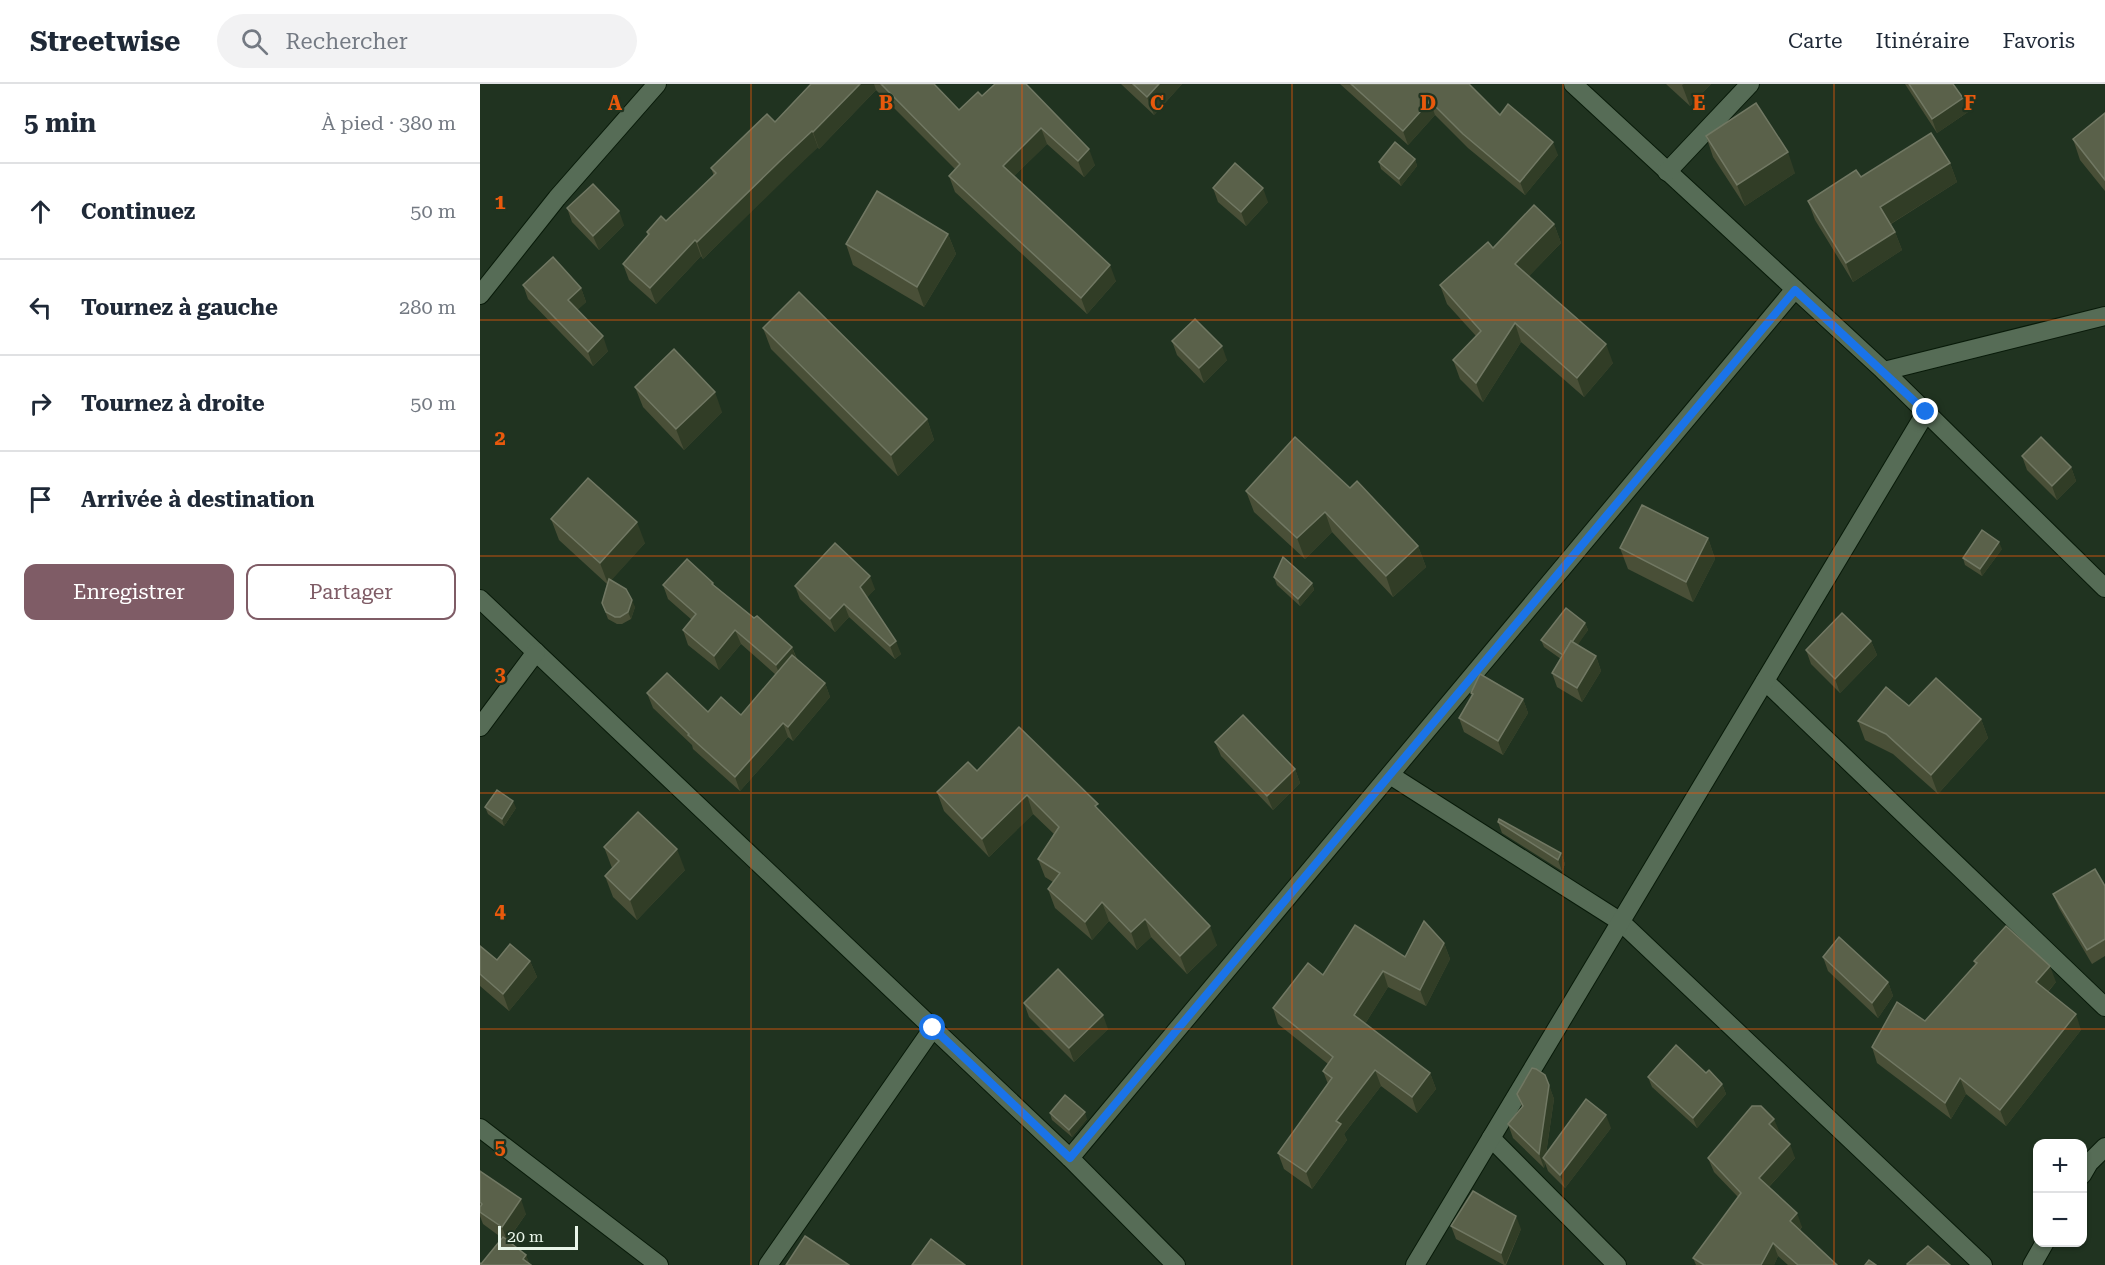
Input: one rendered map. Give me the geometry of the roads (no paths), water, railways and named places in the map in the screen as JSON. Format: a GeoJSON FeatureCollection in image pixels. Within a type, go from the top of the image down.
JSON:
{"type":"FeatureCollection","features":[{"type":"Feature","properties":{"kind":"street"},"geometry":{"type":"LineString","coordinates":[[480,295],[557,198],[657,84]]}},
{"type":"Feature","properties":{"kind":"street"},"geometry":{"type":"LineString","coordinates":[[1667,172],[1750,84]]}},
{"type":"Feature","properties":{"kind":"street"},"geometry":{"type":"LineString","coordinates":[[1576,85],[1667,172],[1884,371],[2105,588]]}},
{"type":"Feature","properties":{"kind":"street"},"geometry":{"type":"LineString","coordinates":[[1070,1158],[1795,290]]}},
{"type":"Feature","properties":{"kind":"street"},"geometry":{"type":"LineString","coordinates":[[1884,371],[2105,316]]}},
{"type":"Feature","properties":{"kind":"street"},"geometry":{"type":"LineString","coordinates":[[1415,1265],[1926,412]]}},
{"type":"Feature","properties":{"kind":"street"},"geometry":{"type":"LineString","coordinates":[[480,599],[1070,1158],[1176,1265]]}},
{"type":"Feature","properties":{"kind":"street"},"geometry":{"type":"LineString","coordinates":[[480,727],[536,652]]}},
{"type":"Feature","properties":{"kind":"street"},"geometry":{"type":"LineString","coordinates":[[1765,681],[2105,1007]]}},
{"type":"Feature","properties":{"kind":"street"},"geometry":{"type":"LineString","coordinates":[[1390,775],[1621,922],[1983,1265]]}},
{"type":"Feature","properties":{"kind":"street"},"geometry":{"type":"LineString","coordinates":[[768,1265],[933,1028]]}},
{"type":"Feature","properties":{"kind":"street"},"geometry":{"type":"LineString","coordinates":[[480,1128],[658,1265]]}},
{"type":"Feature","properties":{"kind":"street"},"geometry":{"type":"LineString","coordinates":[[1491,1138],[1617,1265]]}},
{"type":"Feature","properties":{"kind":"street"},"geometry":{"type":"LineString","coordinates":[[2087,1166],[2105,1147]]}},
{"type":"Feature","properties":{"kind":"street"},"geometry":{"type":"LineString","coordinates":[[2032,1265],[2041,1247]]}}]}
